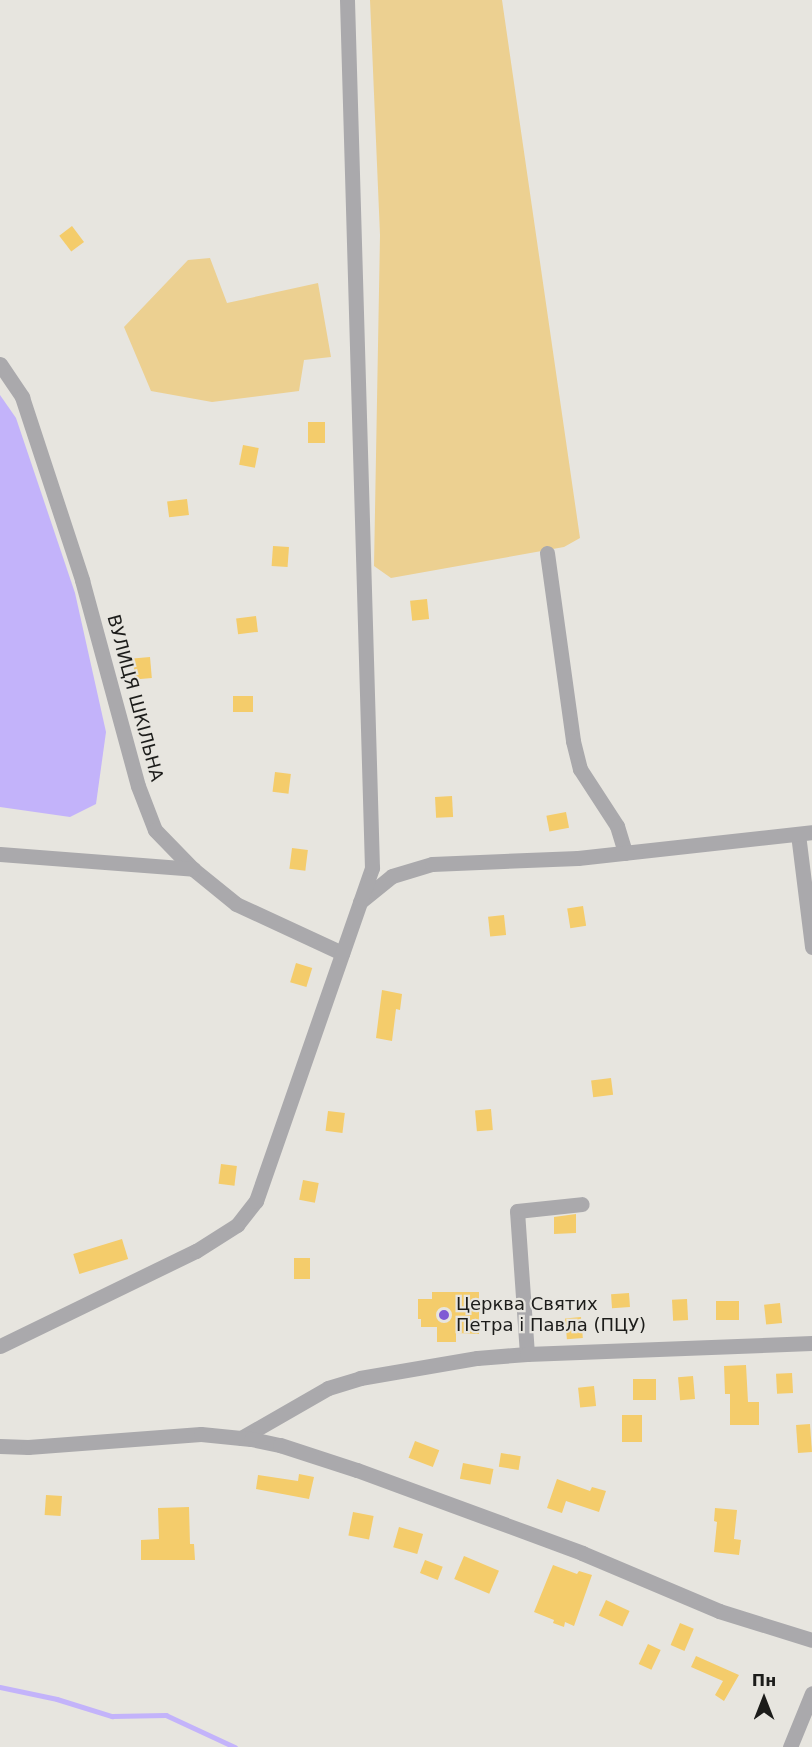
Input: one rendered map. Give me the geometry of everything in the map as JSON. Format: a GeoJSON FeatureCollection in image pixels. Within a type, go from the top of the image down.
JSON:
{"type":"FeatureCollection","features":[{"type":"Feature","properties":{"kind":"street"},"geometry":{"type":"LineString","coordinates":[[0,1346],[196,1251],[237,1225],[256,1201],[372,868],[347,0]]}},
{"type":"Feature","properties":{"kind":"street","name":"ВУЛИЦЯ ШКІЛЬНА"},"geometry":{"type":"LineString","coordinates":[[0,363],[22,397],[79,569],[138,786],[155,830],[193,869],[236,904],[342,953]]}},
{"type":"Feature","properties":{"kind":"street"},"geometry":{"type":"LineString","coordinates":[[547,553],[573,741],[580,769],[617,826],[625,853]]}},
{"type":"Feature","properties":{"kind":"street"},"geometry":{"type":"LineString","coordinates":[[360,903],[392,876],[432,864],[579,858],[805,833],[812,947]]}},
{"type":"Feature","properties":{"kind":"street"},"geometry":{"type":"LineString","coordinates":[[0,854],[193,869]]}},
{"type":"Feature","properties":{"kind":"street"},"geometry":{"type":"LineString","coordinates":[[526,1354],[517,1211],[582,1204]]}},
{"type":"Feature","properties":{"kind":"street"},"geometry":{"type":"LineString","coordinates":[[241,1438],[328,1388],[360,1378],[477,1358],[812,1342]]}},
{"type":"Feature","properties":{"kind":"street"},"geometry":{"type":"LineString","coordinates":[[0,1446],[28,1447],[201,1434],[280,1445],[357,1470],[582,1553],[719,1611],[812,1640]]}},
{"type":"Feature","properties":{"kind":"street"},"geometry":{"type":"LineString","coordinates":[[790,1747],[812,1693]]}},
{"type":"Feature","properties":{"kind":"shaded area"},"geometry":{"type":"Polygon","coordinates":[[[370,0],[502,0],[580,538],[564,547],[391,578],[374,566],[380,235],[370,0]]]}},
{"type":"Feature","properties":{"kind":"shaded area"},"geometry":{"type":"Polygon","coordinates":[[[210,258],[227,303],[318,283],[331,357],[304,360],[299,391],[212,402],[151,391],[124,327],[188,260],[210,258]]]}},
{"type":"Feature","properties":{"kind":"shaded area"},"geometry":{"type":"Polygon","coordinates":[[[0,395],[16,418],[75,593],[106,732],[96,804],[70,817],[0,807],[0,395]]]}},
{"type":"Feature","properties":{"kind":"building"},"geometry":{"type":"Polygon","coordinates":[[[72,226],[84,242],[71,252],[59,236],[72,226]]]}},
{"type":"Feature","properties":{"kind":"building"},"geometry":{"type":"Polygon","coordinates":[[[308,422],[325,422],[325,443],[308,443],[308,422]]]}},
{"type":"Feature","properties":{"kind":"building"},"geometry":{"type":"Polygon","coordinates":[[[243,445],[259,448],[255,468],[239,465],[243,445]]]}},
{"type":"Feature","properties":{"kind":"building"},"geometry":{"type":"Polygon","coordinates":[[[187,499],[189,515],[169,517],[167,501],[187,499]]]}},
{"type":"Feature","properties":{"kind":"building"},"geometry":{"type":"Polygon","coordinates":[[[273,546],[289,547],[288,567],[272,566],[273,546]]]}},
{"type":"Feature","properties":{"kind":"building"},"geometry":{"type":"Polygon","coordinates":[[[427,599],[429,619],[412,621],[410,601],[427,599]]]}},
{"type":"Feature","properties":{"kind":"building"},"geometry":{"type":"Polygon","coordinates":[[[256,616],[258,632],[238,634],[236,618],[256,616]]]}},
{"type":"Feature","properties":{"kind":"building"},"geometry":{"type":"Polygon","coordinates":[[[150,657],[152,678],[135,679],[133,658],[150,657]]]}},
{"type":"Feature","properties":{"kind":"building"},"geometry":{"type":"Polygon","coordinates":[[[233,696],[253,696],[253,712],[233,712],[233,696]]]}},
{"type":"Feature","properties":{"kind":"building"},"geometry":{"type":"Polygon","coordinates":[[[275,772],[291,774],[288,794],[273,792],[275,772]]]}},
{"type":"Feature","properties":{"kind":"building"},"geometry":{"type":"Polygon","coordinates":[[[452,796],[453,817],[436,818],[435,797],[452,796]]]}},
{"type":"Feature","properties":{"kind":"building"},"geometry":{"type":"Polygon","coordinates":[[[566,812],[569,828],[549,832],[546,816],[566,812]]]}},
{"type":"Feature","properties":{"kind":"building"},"geometry":{"type":"Polygon","coordinates":[[[292,848],[308,850],[305,871],[289,869],[292,848]]]}},
{"type":"Feature","properties":{"kind":"building"},"geometry":{"type":"Polygon","coordinates":[[[583,906],[586,926],[570,928],[567,909],[583,906]]]}},
{"type":"Feature","properties":{"kind":"building"},"geometry":{"type":"Polygon","coordinates":[[[504,915],[506,935],[490,937],[488,917],[504,915]]]}},
{"type":"Feature","properties":{"kind":"building"},"geometry":{"type":"Polygon","coordinates":[[[296,963],[312,968],[306,987],[290,982],[296,963]]]}},
{"type":"Feature","properties":{"kind":"building"},"geometry":{"type":"Polygon","coordinates":[[[382,990],[402,994],[400,1010],[396,1009],[392,1041],[376,1038],[382,990]]]}},
{"type":"Feature","properties":{"kind":"building"},"geometry":{"type":"Polygon","coordinates":[[[611,1078],[613,1095],[593,1097],[591,1080],[611,1078]]]}},
{"type":"Feature","properties":{"kind":"building"},"geometry":{"type":"Polygon","coordinates":[[[491,1109],[493,1130],[477,1131],[475,1110],[491,1109]]]}},
{"type":"Feature","properties":{"kind":"building"},"geometry":{"type":"Polygon","coordinates":[[[328,1111],[345,1113],[342,1133],[326,1131],[328,1111]]]}},
{"type":"Feature","properties":{"kind":"building"},"geometry":{"type":"Polygon","coordinates":[[[221,1164],[237,1166],[234,1186],[219,1184],[221,1164]]]}},
{"type":"Feature","properties":{"kind":"building"},"geometry":{"type":"Polygon","coordinates":[[[303,1180],[319,1183],[315,1203],[299,1200],[303,1180]]]}},
{"type":"Feature","properties":{"kind":"building"},"geometry":{"type":"Polygon","coordinates":[[[576,1214],[576,1233],[554,1234],[554,1217],[576,1214]]]}},
{"type":"Feature","properties":{"kind":"building"},"geometry":{"type":"Polygon","coordinates":[[[122,1239],[128,1259],[79,1274],[73,1254],[122,1239]]]}},
{"type":"Feature","properties":{"kind":"building"},"geometry":{"type":"Polygon","coordinates":[[[294,1258],[310,1258],[310,1279],[294,1279],[294,1258]]]}},
{"type":"Feature","properties":{"kind":"building","name":"Церква Святих Петра і Павла (ПЦУ)"},"geometry":{"type":"Polygon","coordinates":[[[432,1292],[479,1292],[479,1334],[456,1333],[456,1342],[437,1342],[437,1327],[421,1327],[421,1319],[418,1319],[418,1299],[432,1299],[432,1292]]]}},
{"type":"Feature","properties":{"kind":"building"},"geometry":{"type":"Polygon","coordinates":[[[629,1293],[630,1307],[612,1308],[611,1294],[629,1293]]]}},
{"type":"Feature","properties":{"kind":"building"},"geometry":{"type":"Polygon","coordinates":[[[687,1299],[688,1320],[673,1321],[672,1300],[687,1299]]]}},
{"type":"Feature","properties":{"kind":"building"},"geometry":{"type":"Polygon","coordinates":[[[716,1301],[739,1301],[739,1320],[716,1320],[716,1301]]]}},
{"type":"Feature","properties":{"kind":"building"},"geometry":{"type":"Polygon","coordinates":[[[780,1303],[782,1323],[766,1325],[764,1305],[780,1303]]]}},
{"type":"Feature","properties":{"kind":"building"},"geometry":{"type":"Polygon","coordinates":[[[581,1317],[583,1338],[567,1339],[565,1318],[581,1317]]]}},
{"type":"Feature","properties":{"kind":"building"},"geometry":{"type":"Polygon","coordinates":[[[746,1365],[748,1402],[759,1402],[759,1425],[730,1425],[730,1394],[725,1394],[724,1366],[746,1365]]]}},
{"type":"Feature","properties":{"kind":"building"},"geometry":{"type":"Polygon","coordinates":[[[792,1373],[793,1393],[777,1394],[776,1374],[792,1373]]]}},
{"type":"Feature","properties":{"kind":"building"},"geometry":{"type":"Polygon","coordinates":[[[693,1376],[695,1399],[680,1400],[678,1377],[693,1376]]]}},
{"type":"Feature","properties":{"kind":"building"},"geometry":{"type":"Polygon","coordinates":[[[633,1379],[656,1379],[656,1400],[633,1400],[633,1379]]]}},
{"type":"Feature","properties":{"kind":"building"},"geometry":{"type":"Polygon","coordinates":[[[594,1386],[596,1406],[580,1408],[578,1388],[594,1386]]]}},
{"type":"Feature","properties":{"kind":"building"},"geometry":{"type":"Polygon","coordinates":[[[622,1415],[642,1415],[642,1442],[622,1442],[622,1415]]]}},
{"type":"Feature","properties":{"kind":"building"},"geometry":{"type":"Polygon","coordinates":[[[810,1424],[812,1452],[798,1453],[796,1425],[810,1424]]]}},
{"type":"Feature","properties":{"kind":"building"},"geometry":{"type":"Polygon","coordinates":[[[415,1441],[439,1450],[433,1467],[409,1458],[415,1441]]]}},
{"type":"Feature","properties":{"kind":"building"},"geometry":{"type":"Polygon","coordinates":[[[501,1453],[521,1456],[519,1470],[499,1467],[501,1453]]]}},
{"type":"Feature","properties":{"kind":"building"},"geometry":{"type":"Polygon","coordinates":[[[463,1463],[493,1469],[490,1485],[460,1479],[463,1463]]]}},
{"type":"Feature","properties":{"kind":"building"},"geometry":{"type":"Polygon","coordinates":[[[299,1474],[314,1477],[309,1499],[256,1489],[258,1475],[298,1481],[299,1474]]]}},
{"type":"Feature","properties":{"kind":"building"},"geometry":{"type":"Polygon","coordinates":[[[557,1479],[590,1491],[592,1487],[606,1491],[599,1512],[566,1501],[562,1513],[547,1508],[557,1479]]]}},
{"type":"Feature","properties":{"kind":"building"},"geometry":{"type":"Polygon","coordinates":[[[46,1495],[62,1496],[61,1516],[45,1515],[46,1495]]]}},
{"type":"Feature","properties":{"kind":"building"},"geometry":{"type":"Polygon","coordinates":[[[189,1507],[190,1544],[194,1544],[195,1560],[141,1560],[141,1540],[159,1539],[158,1508],[189,1507]]]}},
{"type":"Feature","properties":{"kind":"building"},"geometry":{"type":"Polygon","coordinates":[[[715,1508],[737,1510],[734,1539],[741,1540],[739,1555],[714,1552],[717,1522],[714,1521],[715,1508]]]}},
{"type":"Feature","properties":{"kind":"building"},"geometry":{"type":"Polygon","coordinates":[[[353,1512],[374,1516],[369,1540],[348,1536],[353,1512]]]}},
{"type":"Feature","properties":{"kind":"building"},"geometry":{"type":"Polygon","coordinates":[[[399,1527],[423,1534],[417,1554],[393,1547],[399,1527]]]}},
{"type":"Feature","properties":{"kind":"building"},"geometry":{"type":"Polygon","coordinates":[[[464,1556],[499,1571],[489,1594],[454,1579],[464,1556]]]}},
{"type":"Feature","properties":{"kind":"building"},"geometry":{"type":"Polygon","coordinates":[[[425,1560],[443,1567],[438,1580],[420,1573],[425,1560]]]}},
{"type":"Feature","properties":{"kind":"building"},"geometry":{"type":"Polygon","coordinates":[[[553,1565],[577,1574],[579,1571],[592,1575],[574,1626],[565,1622],[564,1627],[534,1612],[553,1565]]]}},
{"type":"Feature","properties":{"kind":"building"},"geometry":{"type":"Polygon","coordinates":[[[606,1600],[630,1611],[622,1626],[599,1615],[606,1600]]]}},
{"type":"Feature","properties":{"kind":"building"},"geometry":{"type":"Polygon","coordinates":[[[680,1623],[694,1629],[684,1651],[671,1645],[680,1623]]]}},
{"type":"Feature","properties":{"kind":"building"},"geometry":{"type":"Polygon","coordinates":[[[648,1644],[661,1650],[651,1670],[639,1664],[648,1644]]]}},
{"type":"Feature","properties":{"kind":"building"},"geometry":{"type":"Polygon","coordinates":[[[696,1656],[739,1675],[724,1701],[715,1695],[723,1681],[691,1667],[696,1656]]]}},
{"type":"Feature","properties":{"kind":"waterway"},"geometry":{"type":"LineString","coordinates":[[0,1687],[57,1699],[112,1716],[166,1715],[235,1747]]}},
{"type":"Feature","properties":{"kind":"place","name":"Церква Святих Петра і Павла (ПЦУ)"},"geometry":{"type":"Point","coordinates":[444,1315]}}]}
